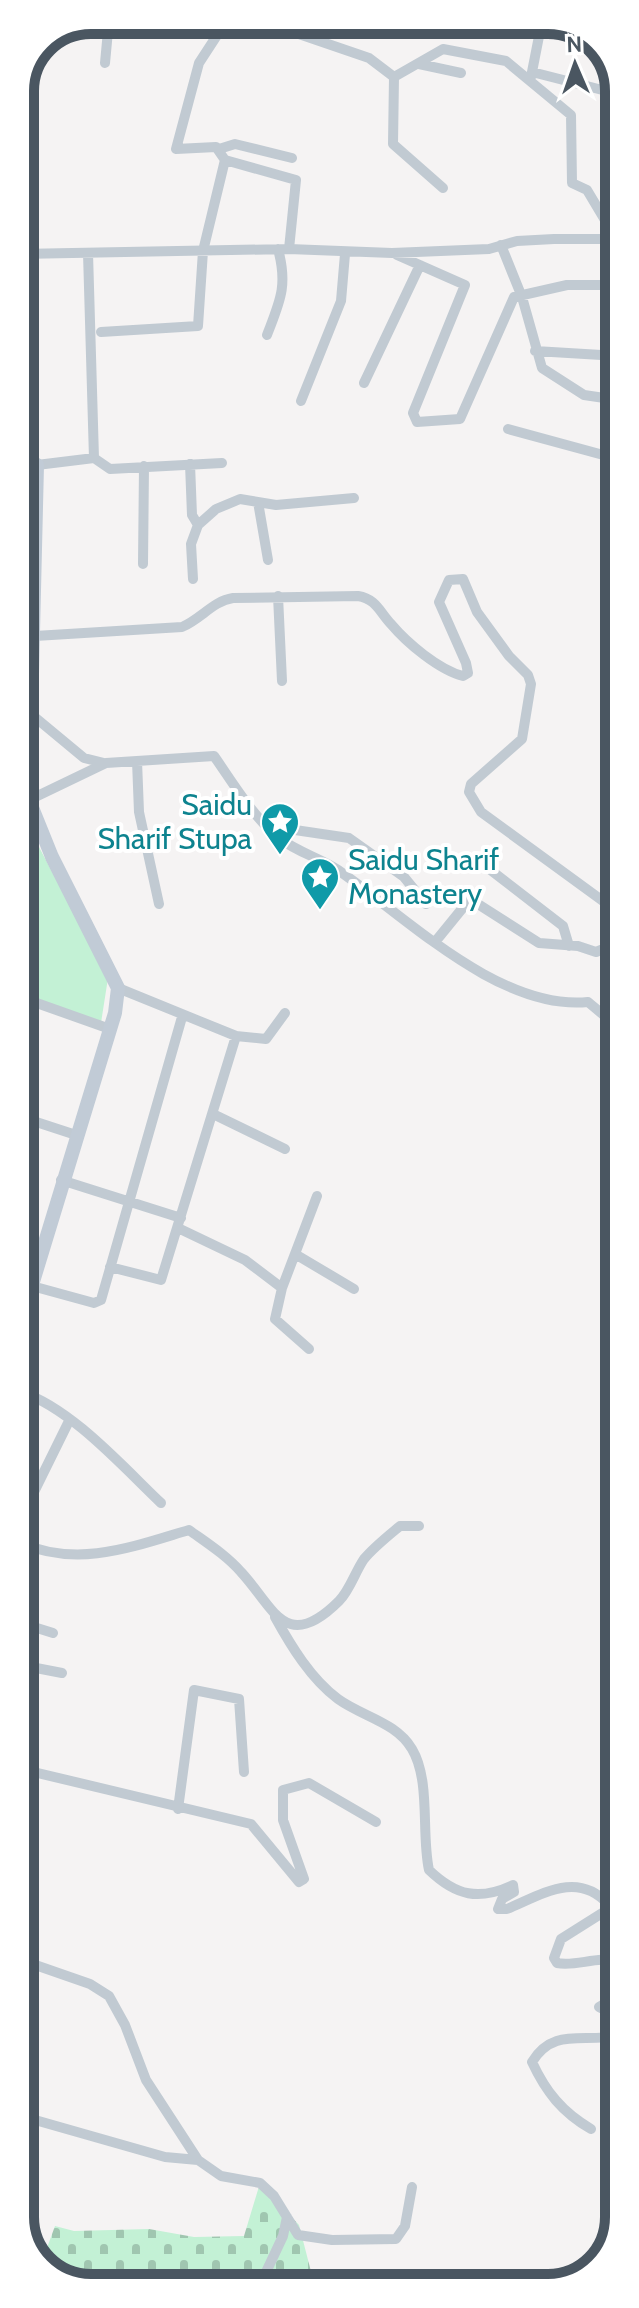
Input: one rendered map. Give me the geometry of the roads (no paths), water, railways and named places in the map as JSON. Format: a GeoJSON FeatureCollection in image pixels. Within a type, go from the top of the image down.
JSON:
{"type":"FeatureCollection","features":[{"type":"Feature","properties":{"kind":"street"},"geometry":{"type":"LineString","coordinates":[[105,63],[108,34]]}},
{"type":"Feature","properties":{"kind":"street"},"geometry":{"type":"LineString","coordinates":[[218,34],[199,63],[176,149],[222,154],[296,180],[284,249],[285,276],[281,299],[267,335]]}},
{"type":"Feature","properties":{"kind":"street"},"geometry":{"type":"LineString","coordinates":[[299,34],[369,58],[394,77]]}},
{"type":"Feature","properties":{"kind":"street"},"geometry":{"type":"LineString","coordinates":[[531,75],[539,34]]}},
{"type":"Feature","properties":{"kind":"street"},"geometry":{"type":"LineString","coordinates":[[394,77],[443,49],[506,61],[531,75],[571,115],[572,183],[587,190],[605,221]]}},
{"type":"Feature","properties":{"kind":"street"},"geometry":{"type":"LineString","coordinates":[[419,64],[461,73]]}},
{"type":"Feature","properties":{"kind":"street"},"geometry":{"type":"LineString","coordinates":[[531,75],[605,91]]}},
{"type":"Feature","properties":{"kind":"street"},"geometry":{"type":"LineString","coordinates":[[394,77],[393,144],[443,188]]}},
{"type":"Feature","properties":{"kind":"street"},"geometry":{"type":"LineString","coordinates":[[101,332],[198,326],[203,251],[222,154],[235,144],[292,158]]}},
{"type":"Feature","properties":{"kind":"street"},"geometry":{"type":"LineString","coordinates":[[34,254],[284,249],[345,254],[392,253],[554,239],[605,241]]}},
{"type":"Feature","properties":{"kind":"street"},"geometry":{"type":"LineString","coordinates":[[501,245],[522,297],[542,368],[584,395],[605,398]]}},
{"type":"Feature","properties":{"kind":"street"},"geometry":{"type":"LineString","coordinates":[[88,253],[94,458],[102,467],[110,469],[222,463]]}},
{"type":"Feature","properties":{"kind":"street"},"geometry":{"type":"LineString","coordinates":[[392,253],[462,282],[465,290],[413,413],[417,422],[460,419],[514,297],[567,285],[605,285]]}},
{"type":"Feature","properties":{"kind":"street"},"geometry":{"type":"LineString","coordinates":[[301,401],[341,301],[345,254]]}},
{"type":"Feature","properties":{"kind":"street"},"geometry":{"type":"LineString","coordinates":[[364,383],[420,265]]}},
{"type":"Feature","properties":{"kind":"street"},"geometry":{"type":"LineString","coordinates":[[535,351],[605,355]]}},
{"type":"Feature","properties":{"kind":"street"},"geometry":{"type":"LineString","coordinates":[[508,429],[605,455]]}},
{"type":"Feature","properties":{"kind":"street"},"geometry":{"type":"LineString","coordinates":[[34,463],[94,458]]}},
{"type":"Feature","properties":{"kind":"street"},"geometry":{"type":"LineString","coordinates":[[190,464],[192,515],[198,525]]}},
{"type":"Feature","properties":{"kind":"street"},"geometry":{"type":"LineString","coordinates":[[34,656],[37,465]]}},
{"type":"Feature","properties":{"kind":"street"},"geometry":{"type":"LineString","coordinates":[[143,564],[144,466]]}},
{"type":"Feature","properties":{"kind":"street"},"geometry":{"type":"LineString","coordinates":[[193,579],[191,544],[198,525],[216,509],[240,499],[276,505],[354,498]]}},
{"type":"Feature","properties":{"kind":"street"},"geometry":{"type":"LineString","coordinates":[[258,502],[268,560]]}},
{"type":"Feature","properties":{"kind":"street"},"geometry":{"type":"LineString","coordinates":[[35,636],[182,627],[197,621],[222,599],[278,596],[367,598],[417,647],[463,676],[468,673],[466,663],[439,602],[449,580],[463,579],[477,612],[509,656],[528,675],[531,684],[522,739],[471,784],[471,797],[481,812],[605,903]]}},
{"type":"Feature","properties":{"kind":"street"},"geometry":{"type":"LineString","coordinates":[[278,596],[282,681]]}},
{"type":"Feature","properties":{"kind":"street"},"geometry":{"type":"LineString","coordinates":[[34,716],[84,758],[106,763],[214,756],[279,838],[337,869],[398,918],[513,988],[562,1005],[588,1002],[605,1016]]}},
{"type":"Feature","properties":{"kind":"street"},"geometry":{"type":"LineString","coordinates":[[137,761],[139,812],[159,904]]}},
{"type":"Feature","properties":{"kind":"street"},"geometry":{"type":"LineString","coordinates":[[34,798],[106,763]]}},
{"type":"Feature","properties":{"kind":"street"},"geometry":{"type":"LineString","coordinates":[[34,812],[52,857],[118,988],[110,1029],[34,1264]]}},
{"type":"Feature","properties":{"kind":"street"},"geometry":{"type":"LineString","coordinates":[[268,826],[349,838],[404,877],[426,904]]}},
{"type":"Feature","properties":{"kind":"street"},"geometry":{"type":"LineString","coordinates":[[475,858],[563,926],[569,946]]}},
{"type":"Feature","properties":{"kind":"street"},"geometry":{"type":"LineString","coordinates":[[435,942],[470,899],[539,943],[596,952],[605,948]]}},
{"type":"Feature","properties":{"kind":"street"},"geometry":{"type":"LineString","coordinates":[[118,988],[182,1017],[236,1036],[266,1039],[285,1013]]}},
{"type":"Feature","properties":{"kind":"street"},"geometry":{"type":"LineString","coordinates":[[34,1002],[110,1029]]}},
{"type":"Feature","properties":{"kind":"street"},"geometry":{"type":"LineString","coordinates":[[34,1282],[98,1303],[131,1202],[182,1017]]}},
{"type":"Feature","properties":{"kind":"street"},"geometry":{"type":"LineString","coordinates":[[110,1267],[161,1280],[236,1036]]}},
{"type":"Feature","properties":{"kind":"street"},"geometry":{"type":"LineString","coordinates":[[213,1114],[285,1149]]}},
{"type":"Feature","properties":{"kind":"street"},"geometry":{"type":"LineString","coordinates":[[34,1121],[76,1135]]}},
{"type":"Feature","properties":{"kind":"street"},"geometry":{"type":"LineString","coordinates":[[61,1180],[131,1202],[180,1223],[245,1260],[282,1288]]}},
{"type":"Feature","properties":{"kind":"street"},"geometry":{"type":"LineString","coordinates":[[309,1349],[275,1319],[282,1288],[317,1196]]}},
{"type":"Feature","properties":{"kind":"street"},"geometry":{"type":"LineString","coordinates":[[295,1254],[354,1289]]}},
{"type":"Feature","properties":{"kind":"street"},"geometry":{"type":"LineString","coordinates":[[34,1396],[93,1436],[161,1503]]}},
{"type":"Feature","properties":{"kind":"street"},"geometry":{"type":"LineString","coordinates":[[34,1492],[69,1421]]}},
{"type":"Feature","properties":{"kind":"street"},"geometry":{"type":"LineString","coordinates":[[275,1617],[289,1623],[305,1624],[320,1617],[341,1600],[364,1559],[387,1536],[400,1526],[419,1526]]}},
{"type":"Feature","properties":{"kind":"street"},"geometry":{"type":"LineString","coordinates":[[34,1547],[52,1553],[96,1555],[189,1530],[229,1558],[275,1617],[295,1653],[335,1696],[360,1714],[386,1722],[413,1751],[424,1800],[429,1870],[444,1884],[465,1895],[492,1895],[513,1885],[514,1892],[502,1899],[498,1909],[507,1909],[562,1887],[581,1885],[605,1902]]}},
{"type":"Feature","properties":{"kind":"street"},"geometry":{"type":"LineString","coordinates":[[34,1627],[53,1633]]}},
{"type":"Feature","properties":{"kind":"street"},"geometry":{"type":"LineString","coordinates":[[34,1668],[62,1673]]}},
{"type":"Feature","properties":{"kind":"street"},"geometry":{"type":"LineString","coordinates":[[178,1809],[194,1690],[239,1699],[244,1772]]}},
{"type":"Feature","properties":{"kind":"street"},"geometry":{"type":"LineString","coordinates":[[34,1772],[251,1824],[299,1882],[304,1879],[283,1820],[283,1790],[309,1783],[376,1822]]}},
{"type":"Feature","properties":{"kind":"street"},"geometry":{"type":"LineString","coordinates":[[605,1911],[561,1939],[554,1958],[557,1963],[565,1964],[605,1960]]}},
{"type":"Feature","properties":{"kind":"street"},"geometry":{"type":"LineString","coordinates":[[34,1965],[90,1984],[109,1996],[125,2025],[146,2080],[198,2160],[221,2176],[260,2183],[274,2196],[298,2235],[313,2239],[396,2239],[405,2226],[412,2187]]}},
{"type":"Feature","properties":{"kind":"street"},"geometry":{"type":"LineString","coordinates":[[591,2129],[563,2110],[546,2092],[532,2062],[546,2045],[565,2036],[605,2035]]}},
{"type":"Feature","properties":{"kind":"street"},"geometry":{"type":"LineString","coordinates":[[34,2120],[165,2157],[198,2160]]}},
{"type":"Feature","properties":{"kind":"street"},"geometry":{"type":"LineString","coordinates":[[265,2274],[283,2236],[287,2217]]}},
{"type":"Feature","properties":{"kind":"place","name":"Saidu Sharif Stupa"},"geometry":{"type":"Point","coordinates":[280,856]}},
{"type":"Feature","properties":{"kind":"place","name":"Saidu Sharif Monastery"},"geometry":{"type":"Point","coordinates":[320,911]}}]}
